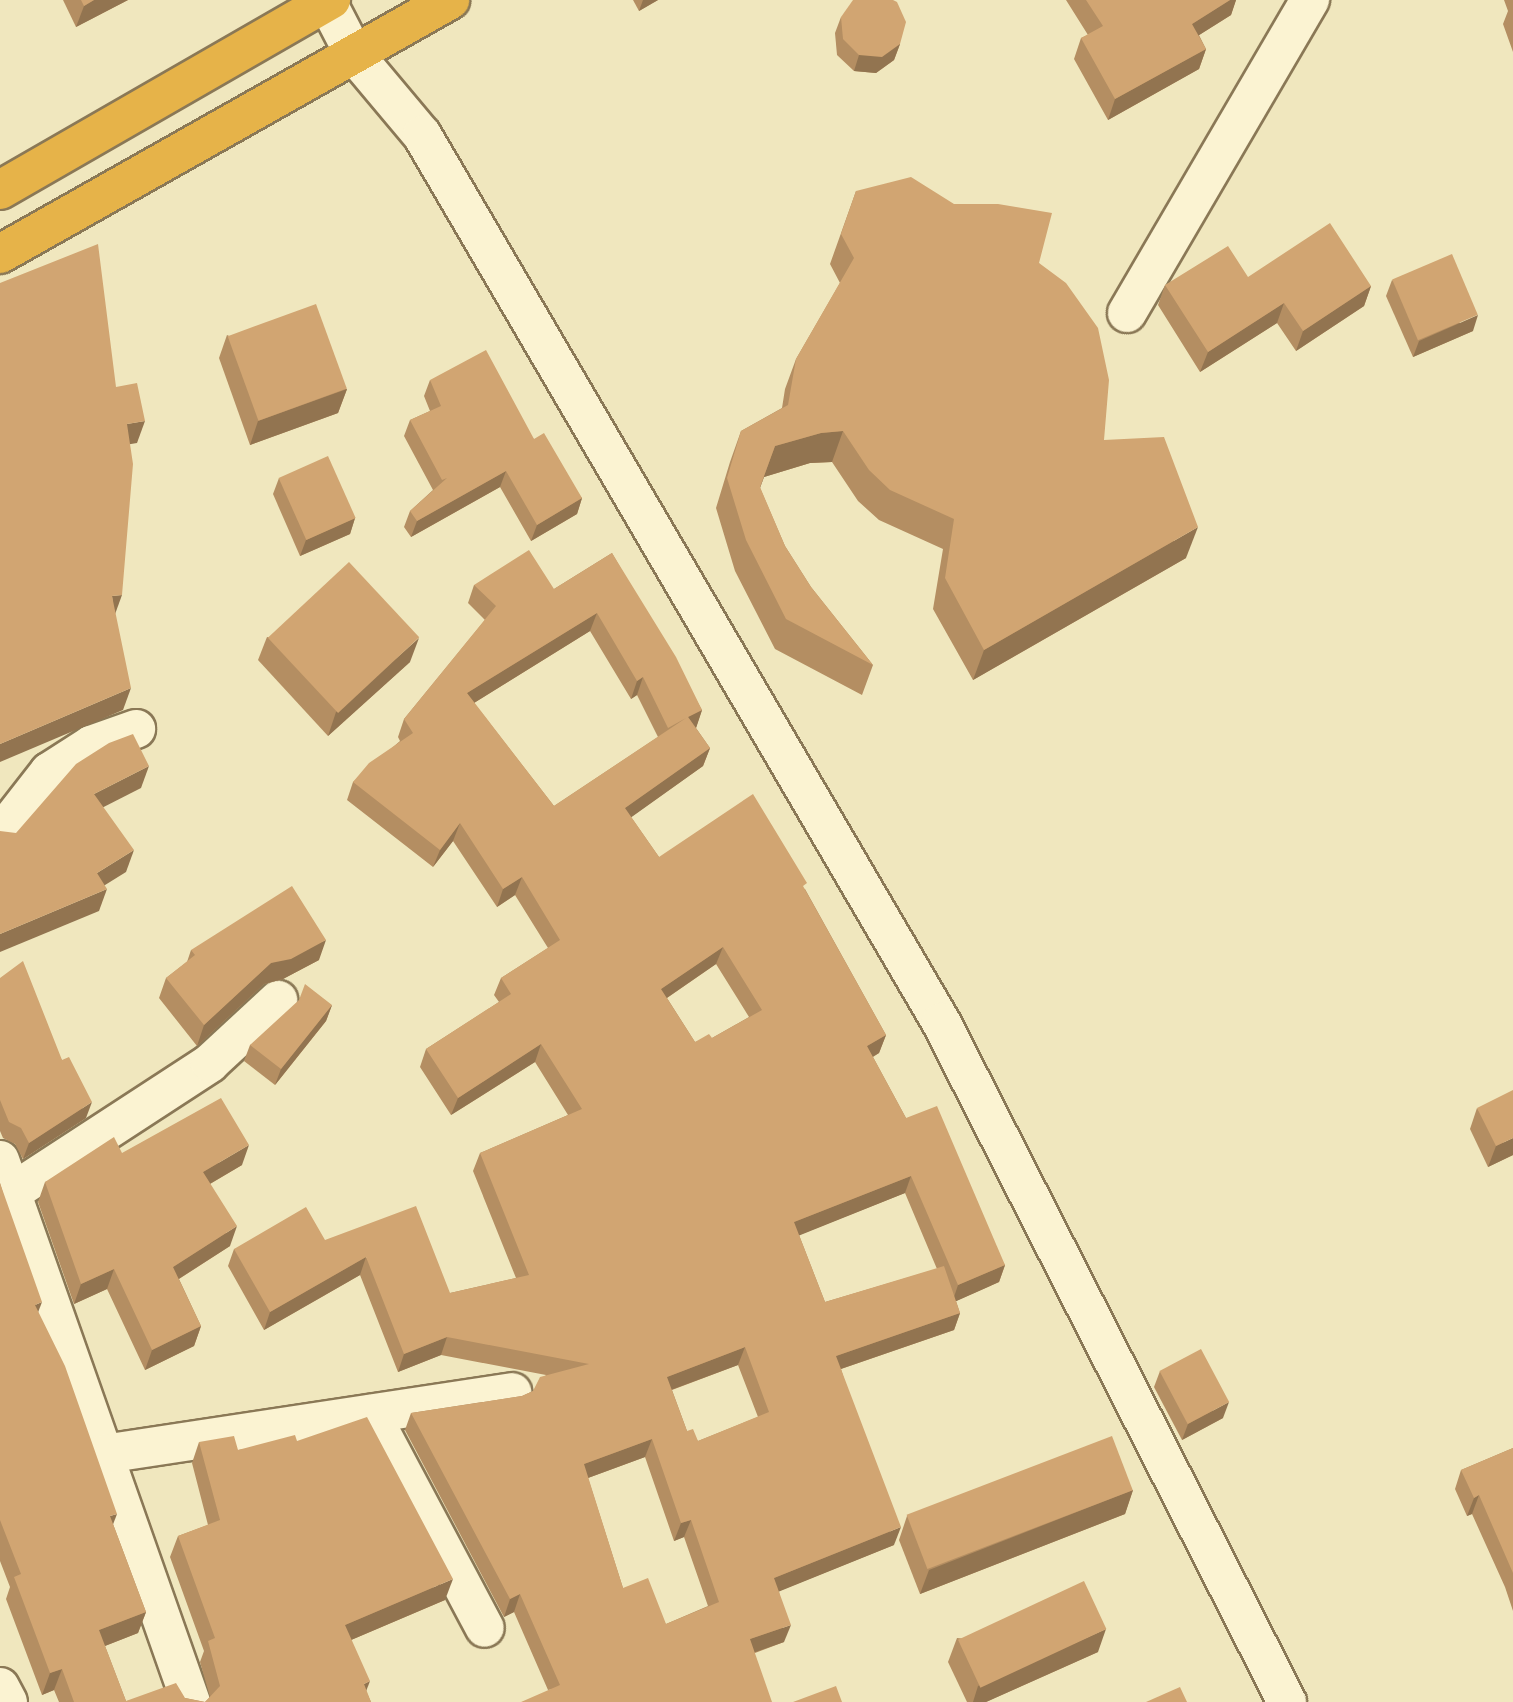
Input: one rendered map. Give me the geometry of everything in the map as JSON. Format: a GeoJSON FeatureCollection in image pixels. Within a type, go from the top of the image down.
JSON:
{"type":"FeatureCollection","features":[{"type":"Feature","properties":{"kind":"highway"},"geometry":{"type":"LineString","coordinates":[[0,254],[450,0]]}},
{"type":"Feature","properties":{"kind":"highway"},"geometry":{"type":"LineString","coordinates":[[0,190],[328,1]]}},
{"type":"Feature","properties":{"kind":"street"},"geometry":{"type":"LineString","coordinates":[[1127,313],[1310,0]]}},
{"type":"Feature","properties":{"kind":"street"},"geometry":{"type":"LineString","coordinates":[[328,1],[354,54],[422,135],[940,1022],[1287,1702]]}},
{"type":"Feature","properties":{"kind":"street"},"geometry":{"type":"LineString","coordinates":[[0,835],[50,772],[91,745],[136,729]]}},
{"type":"Feature","properties":{"kind":"street"},"geometry":{"type":"LineString","coordinates":[[191,1702],[7,1175],[210,1063],[278,1000]]}},
{"type":"Feature","properties":{"kind":"street"},"geometry":{"type":"LineString","coordinates":[[104,1454],[512,1392]]}},
{"type":"Feature","properties":{"kind":"street"},"geometry":{"type":"LineString","coordinates":[[371,1414],[485,1628]]}},
{"type":"Feature","properties":{"kind":"street"},"geometry":{"type":"LineString","coordinates":[[0,1687],[9,1702]]}},
{"type":"Feature","properties":{"kind":"building"},"geometry":{"type":"Polygon","coordinates":[[[81,0],[94,0],[84,6],[81,0]]]}},
{"type":"Feature","properties":{"kind":"building"},"geometry":{"type":"Polygon","coordinates":[[[853,0],[897,2],[906,22],[900,44],[882,57],[859,55],[843,39],[841,17],[853,0]]]}},
{"type":"Feature","properties":{"kind":"building"},"geometry":{"type":"Polygon","coordinates":[[[1086,0],[1230,0],[1192,24],[1206,49],[1115,99],[1081,38],[1103,26],[1086,0]]]}},
{"type":"Feature","properties":{"kind":"building"},"geometry":{"type":"Polygon","coordinates":[[[911,177],[954,204],[998,204],[1052,213],[1039,263],[1066,283],[1098,328],[1109,380],[1104,440],[1164,437],[1198,527],[984,650],[945,578],[954,519],[890,490],[869,470],[843,431],[821,433],[775,446],[760,487],[785,546],[811,587],[873,665],[786,619],[746,540],[727,478],[741,431],[788,405],[796,359],[854,258],[841,234],[856,191],[911,177]]]}},
{"type":"Feature","properties":{"kind":"building"},"geometry":{"type":"Polygon","coordinates":[[[1330,223],[1371,286],[1303,331],[1284,303],[1208,352],[1165,285],[1228,246],[1248,277],[1330,223]]]}},
{"type":"Feature","properties":{"kind":"building"},"geometry":{"type":"Polygon","coordinates":[[[98,244],[116,387],[137,383],[145,421],[127,424],[133,464],[122,595],[112,596],[131,688],[0,744],[0,283],[98,244]]]}},
{"type":"Feature","properties":{"kind":"building"},"geometry":{"type":"Polygon","coordinates":[[[1452,254],[1478,315],[1418,340],[1392,279],[1452,254]]]}},
{"type":"Feature","properties":{"kind":"building"},"geometry":{"type":"Polygon","coordinates":[[[316,304],[347,389],[258,421],[228,336],[316,304]]]}},
{"type":"Feature","properties":{"kind":"building"},"geometry":{"type":"Polygon","coordinates":[[[486,350],[534,439],[544,433],[582,498],[537,525],[506,471],[417,521],[410,511],[447,478],[442,480],[410,420],[441,406],[430,380],[486,350]]]}},
{"type":"Feature","properties":{"kind":"building"},"geometry":{"type":"Polygon","coordinates":[[[328,456],[356,518],[306,540],[279,478],[328,456]]]}},
{"type":"Feature","properties":{"kind":"building"},"geometry":{"type":"Polygon","coordinates":[[[529,550],[554,589],[612,553],[676,657],[702,710],[688,717],[710,748],[625,808],[659,857],[753,794],[807,883],[803,886],[886,1035],[867,1046],[906,1118],[937,1106],[1005,1265],[958,1285],[911,1176],[794,1222],[825,1302],[944,1266],[960,1313],[836,1356],[901,1527],[774,1578],[791,1625],[750,1639],[772,1702],[521,1702],[560,1685],[520,1594],[510,1599],[411,1413],[522,1396],[533,1391],[540,1377],[589,1364],[447,1337],[404,1354],[366,1257],[270,1312],[234,1249],[306,1207],[325,1240],[416,1206],[450,1293],[529,1275],[480,1153],[582,1109],[541,1044],[458,1098],[426,1049],[511,994],[501,978],[560,940],[522,877],[503,889],[460,823],[440,850],[353,782],[369,763],[413,733],[404,719],[496,606],[474,585],[529,550]],[[597,613],[467,693],[554,806],[686,718],[668,728],[643,677],[637,681],[597,613]],[[723,947],[661,989],[695,1042],[709,1034],[712,1038],[762,1010],[723,947]],[[745,1347],[667,1377],[687,1431],[693,1429],[698,1441],[769,1412],[745,1347]],[[652,1439],[584,1464],[623,1588],[648,1578],[666,1624],[719,1602],[691,1520],[681,1523],[652,1439]]]}},
{"type":"Feature","properties":{"kind":"building"},"geometry":{"type":"Polygon","coordinates":[[[349,562],[419,637],[338,713],[268,638],[349,562]]]}},
{"type":"Feature","properties":{"kind":"building"},"geometry":{"type":"Polygon","coordinates":[[[133,734],[149,766],[94,794],[134,850],[97,873],[107,889],[0,934],[0,831],[16,833],[76,764],[109,743],[133,734]]]}},
{"type":"Feature","properties":{"kind":"building"},"geometry":{"type":"Polygon","coordinates":[[[292,886],[326,940],[291,959],[271,963],[204,1025],[166,978],[195,955],[191,950],[292,886]]]}},
{"type":"Feature","properties":{"kind":"building"},"geometry":{"type":"Polygon","coordinates":[[[23,961],[62,1060],[69,1057],[92,1102],[29,1143],[21,1128],[9,1122],[0,1100],[0,978],[23,961]]]}},
{"type":"Feature","properties":{"kind":"building"},"geometry":{"type":"Polygon","coordinates":[[[305,984],[332,1005],[281,1069],[250,1045],[299,1000],[305,984]]]}},
{"type":"Feature","properties":{"kind":"building"},"geometry":{"type":"Polygon","coordinates":[[[1513,1090],[1513,1138],[1496,1146],[1477,1108],[1513,1090]]]}},
{"type":"Feature","properties":{"kind":"building"},"geometry":{"type":"Polygon","coordinates":[[[221,1098],[249,1145],[203,1172],[237,1226],[173,1267],[201,1326],[152,1350],[114,1269],[81,1284],[45,1182],[114,1137],[122,1153],[221,1098]]]}},
{"type":"Feature","properties":{"kind":"building"},"geometry":{"type":"Polygon","coordinates":[[[0,1183],[42,1302],[35,1305],[65,1366],[117,1514],[110,1516],[146,1612],[99,1630],[126,1701],[176,1683],[185,1698],[205,1702],[74,1702],[62,1669],[50,1673],[14,1577],[21,1574],[0,1520],[0,1183]]]}},
{"type":"Feature","properties":{"kind":"building"},"geometry":{"type":"Polygon","coordinates":[[[1201,1349],[1229,1402],[1188,1424],[1160,1371],[1201,1349]]]}},
{"type":"Feature","properties":{"kind":"building"},"geometry":{"type":"Polygon","coordinates":[[[367,1417],[453,1579],[345,1625],[370,1681],[364,1684],[371,1702],[205,1702],[220,1686],[208,1641],[215,1638],[178,1536],[220,1520],[199,1442],[234,1436],[238,1450],[295,1435],[297,1441],[367,1417]]]}},
{"type":"Feature","properties":{"kind":"building"},"geometry":{"type":"Polygon","coordinates":[[[1112,1436],[1133,1490],[927,1569],[907,1515],[1112,1436]]]}},
{"type":"Feature","properties":{"kind":"building"},"geometry":{"type":"Polygon","coordinates":[[[1513,1448],[1513,1573],[1479,1495],[1474,1498],[1461,1470],[1513,1448]]]}},
{"type":"Feature","properties":{"kind":"building"},"geometry":{"type":"Polygon","coordinates":[[[1084,1581],[1106,1629],[980,1688],[958,1640],[1084,1581]]]}},
{"type":"Feature","properties":{"kind":"building"},"geometry":{"type":"Polygon","coordinates":[[[836,1686],[842,1702],[793,1702],[836,1686]]]}},
{"type":"Feature","properties":{"kind":"building"},"geometry":{"type":"Polygon","coordinates":[[[1180,1687],[1187,1702],[1146,1702],[1180,1687]]]}}]}
